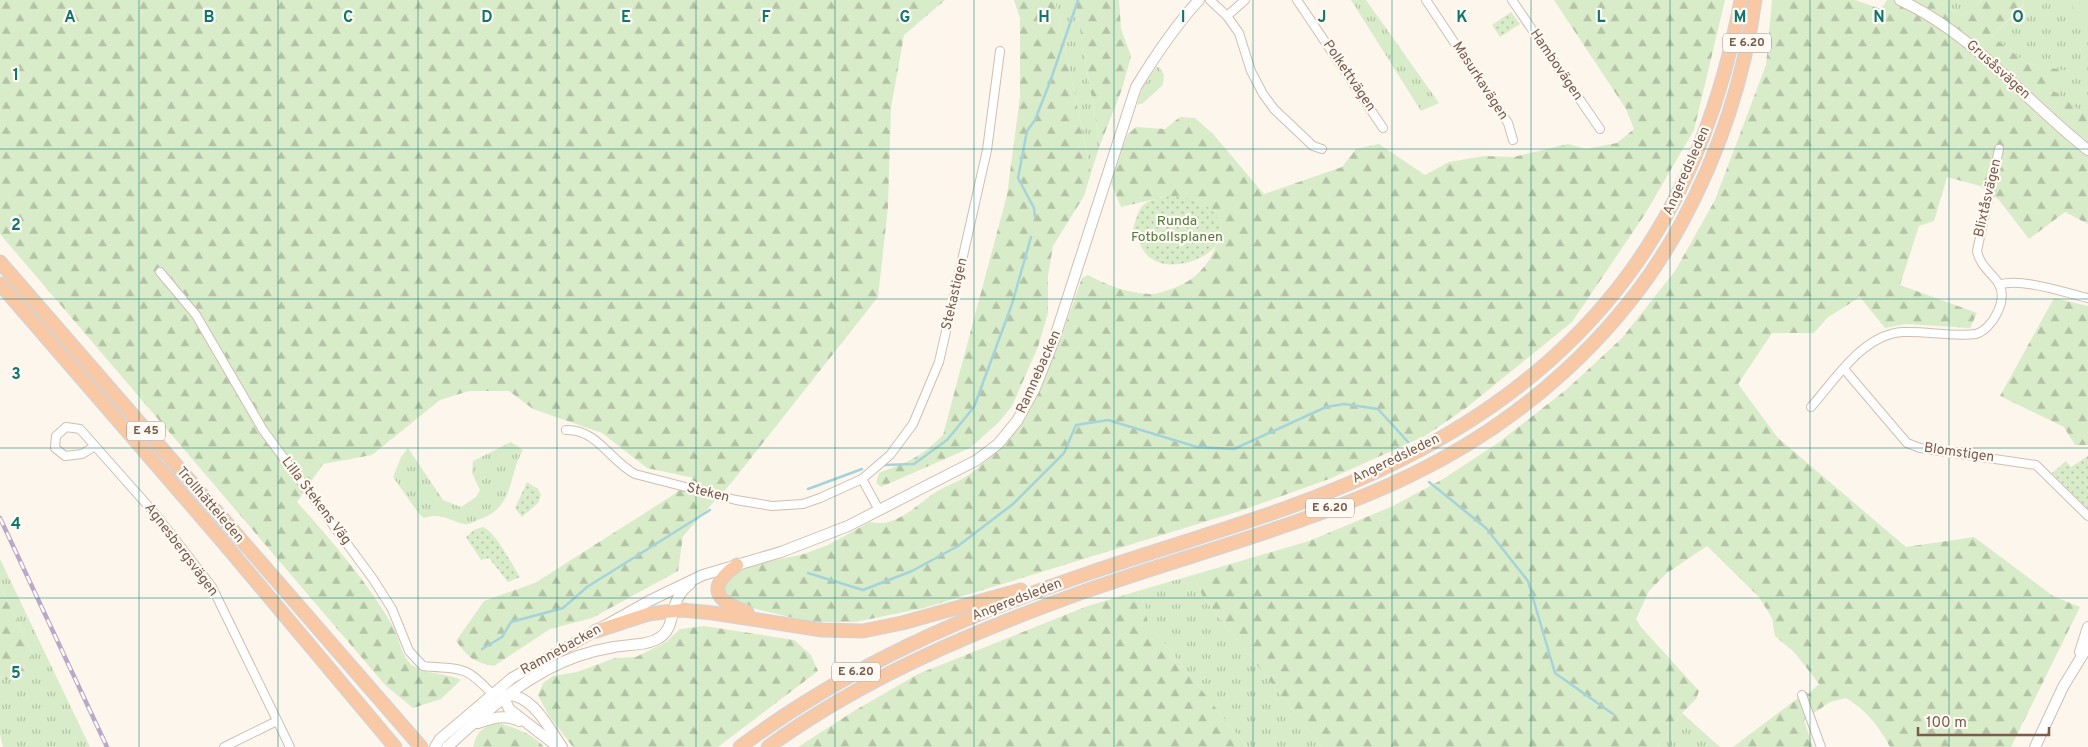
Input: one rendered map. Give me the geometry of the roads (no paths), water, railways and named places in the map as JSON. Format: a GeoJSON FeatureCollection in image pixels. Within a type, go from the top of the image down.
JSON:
{"type":"FeatureCollection","features":[{"type":"Feature","properties":{"kind":"highway","name":"Angeredsleden"},"geometry":{"type":"LineString","coordinates":[[740,747],[819,694],[885,657],[951,626],[1086,574],[1274,513],[1377,471],[1484,413],[1546,365],[1607,302],[1650,246],[1671,210],[1702,145],[1732,50],[1741,0]]}},
{"type":"Feature","properties":{"kind":"highway","name":"Angeredsleden"},"geometry":{"type":"LineString","coordinates":[[768,747],[837,702],[941,646],[1081,593],[1287,524],[1371,492],[1441,459],[1483,435],[1523,407],[1555,381],[1599,338],[1664,255],[1701,188],[1725,125],[1739,85],[1755,0]]}},
{"type":"Feature","properties":{"kind":"highway","name":"Trollhätteleden"},"geometry":{"type":"LineString","coordinates":[[0,262],[421,747]]}},
{"type":"Feature","properties":{"kind":"highway","name":"Trollhätteleden"},"geometry":{"type":"LineString","coordinates":[[0,284],[223,542],[395,747]]}},
{"type":"Feature","properties":{"kind":"highway"},"geometry":{"type":"LineString","coordinates":[[737,565],[720,580],[717,590],[719,594],[730,606],[773,622]]}},
{"type":"Feature","properties":{"kind":"highway"},"geometry":{"type":"LineString","coordinates":[[596,631],[640,616],[673,610],[713,613],[822,630],[863,631],[902,623],[972,602],[1086,574]]}},
{"type":"Feature","properties":{"kind":"street","name":"Ramnebacken"},"geometry":{"type":"LineString","coordinates":[[435,747],[440,739],[492,694],[533,665],[596,631],[703,575],[815,540],[977,460],[998,444],[1017,421],[1035,388],[1054,340],[1136,87],[1156,54],[1179,22],[1199,0]]}},
{"type":"Feature","properties":{"kind":"street"},"geometry":{"type":"LineString","coordinates":[[1210,0],[1227,16],[1239,33],[1251,72],[1266,98],[1313,146],[1322,149]]}},
{"type":"Feature","properties":{"kind":"street"},"geometry":{"type":"LineString","coordinates":[[1227,16],[1246,0]]}},
{"type":"Feature","properties":{"kind":"street","name":"Polkettvägen"},"geometry":{"type":"LineString","coordinates":[[1298,0],[1383,128]]}},
{"type":"Feature","properties":{"kind":"street","name":"Masurkavägen"},"geometry":{"type":"LineString","coordinates":[[1426,0],[1508,123],[1513,140]]}},
{"type":"Feature","properties":{"kind":"street","name":"Hambovägen"},"geometry":{"type":"LineString","coordinates":[[1512,0],[1600,129]]}},
{"type":"Feature","properties":{"kind":"street","name":"Grusåsvägen"},"geometry":{"type":"LineString","coordinates":[[1900,0],[1940,22],[1973,48],[2088,150]]}},
{"type":"Feature","properties":{"kind":"street","name":"Stekastigen"},"geometry":{"type":"LineString","coordinates":[[862,479],[890,455],[913,424],[939,362],[987,150],[1000,50]]}},
{"type":"Feature","properties":{"kind":"street","name":"Blixtåsvägen"},"geometry":{"type":"LineString","coordinates":[[1999,150],[1977,251],[1982,265],[2000,285]]}},
{"type":"Feature","properties":{"kind":"street","name":"Lilla Stekens Väg"},"geometry":{"type":"LineString","coordinates":[[160,272],[196,315],[262,430],[373,579],[392,609],[413,657],[423,666],[452,667],[468,672],[492,694]]}},
{"type":"Feature","properties":{"kind":"street"},"geometry":{"type":"LineString","coordinates":[[1811,407],[1860,352],[1876,341],[1894,333],[1968,335],[1980,332],[1989,326],[1998,311],[2000,285],[2010,283],[2023,284],[2088,298]]}},
{"type":"Feature","properties":{"kind":"street","name":"Blomstigen"},"geometry":{"type":"LineString","coordinates":[[1844,369],[1907,443],[1920,448],[2036,465],[2088,516]]}},
{"type":"Feature","properties":{"kind":"street","name":"Agnesbergsvägen"},"geometry":{"type":"LineString","coordinates":[[95,446],[82,454],[65,456],[54,448],[56,436],[66,427],[80,430],[95,446],[157,516],[212,587],[290,747]]}},
{"type":"Feature","properties":{"kind":"street","name":"Steken"},"geometry":{"type":"LineString","coordinates":[[566,430],[574,430],[596,439],[612,457],[635,474],[758,504],[783,506],[803,504],[862,479]]}},
{"type":"Feature","properties":{"kind":"street"},"geometry":{"type":"LineString","coordinates":[[862,479],[878,510]]}},
{"type":"Feature","properties":{"kind":"street","name":"Ramnebacken"},"geometry":{"type":"LineString","coordinates":[[448,747],[506,695],[550,668],[577,656],[614,647],[645,644],[656,640],[667,631],[680,593],[703,575]]}},
{"type":"Feature","properties":{"kind":"street"},"geometry":{"type":"LineString","coordinates":[[2078,660],[2088,627]]}},
{"type":"Feature","properties":{"kind":"street"},"geometry":{"type":"LineString","coordinates":[[2034,747],[2078,660],[2088,646]]}},
{"type":"Feature","properties":{"kind":"street"},"geometry":{"type":"LineString","coordinates":[[492,694],[514,694],[526,700],[562,747]]}},
{"type":"Feature","properties":{"kind":"street"},"geometry":{"type":"LineString","coordinates":[[506,695],[505,700],[509,709],[558,747]]}},
{"type":"Feature","properties":{"kind":"street"},"geometry":{"type":"LineString","coordinates":[[1802,696],[1821,747]]}},
{"type":"Feature","properties":{"kind":"street"},"geometry":{"type":"LineString","coordinates":[[472,725],[492,718],[506,717],[514,718],[539,732]]}},
{"type":"Feature","properties":{"kind":"street"},"geometry":{"type":"LineString","coordinates":[[224,747],[277,721]]}},
{"type":"Feature","properties":{"kind":"street","name":"Ramnebacken"},"geometry":{"type":"LineString","coordinates":[[454,747],[461,735]]}},
{"type":"Feature","properties":{"kind":"waterway"},"geometry":{"type":"LineString","coordinates":[[1035,217],[1034,208],[1018,178],[1027,131],[1035,120],[1050,82],[1078,0]]}},
{"type":"Feature","properties":{"kind":"waterway"},"geometry":{"type":"LineString","coordinates":[[884,465],[914,464],[947,440],[974,407],[1012,304],[1031,237]]}},
{"type":"Feature","properties":{"kind":"waterway"},"geometry":{"type":"LineString","coordinates":[[808,573],[863,590],[912,571],[958,546],[1013,504],[1064,453],[1076,425],[1108,420],[1197,447],[1234,449],[1326,407],[1344,404],[1378,409],[1408,442]]}},
{"type":"Feature","properties":{"kind":"waterway"},"geometry":{"type":"LineString","coordinates":[[808,489],[862,469]]}},
{"type":"Feature","properties":{"kind":"waterway"},"geometry":{"type":"LineString","coordinates":[[1429,482],[1486,528],[1528,581],[1555,673],[1613,714]]}},
{"type":"Feature","properties":{"kind":"waterway"},"geometry":{"type":"LineString","coordinates":[[482,649],[502,637],[511,622],[563,608],[587,587],[710,510]]}},
{"type":"Feature","properties":{"kind":"railway"},"geometry":{"type":"LineString","coordinates":[[0,518],[107,747]]}},
{"type":"Feature","properties":{"kind":"park label","name":"Runda Fotbollsplanen"},"geometry":{"type":"Point","coordinates":[1177,230]}}]}
